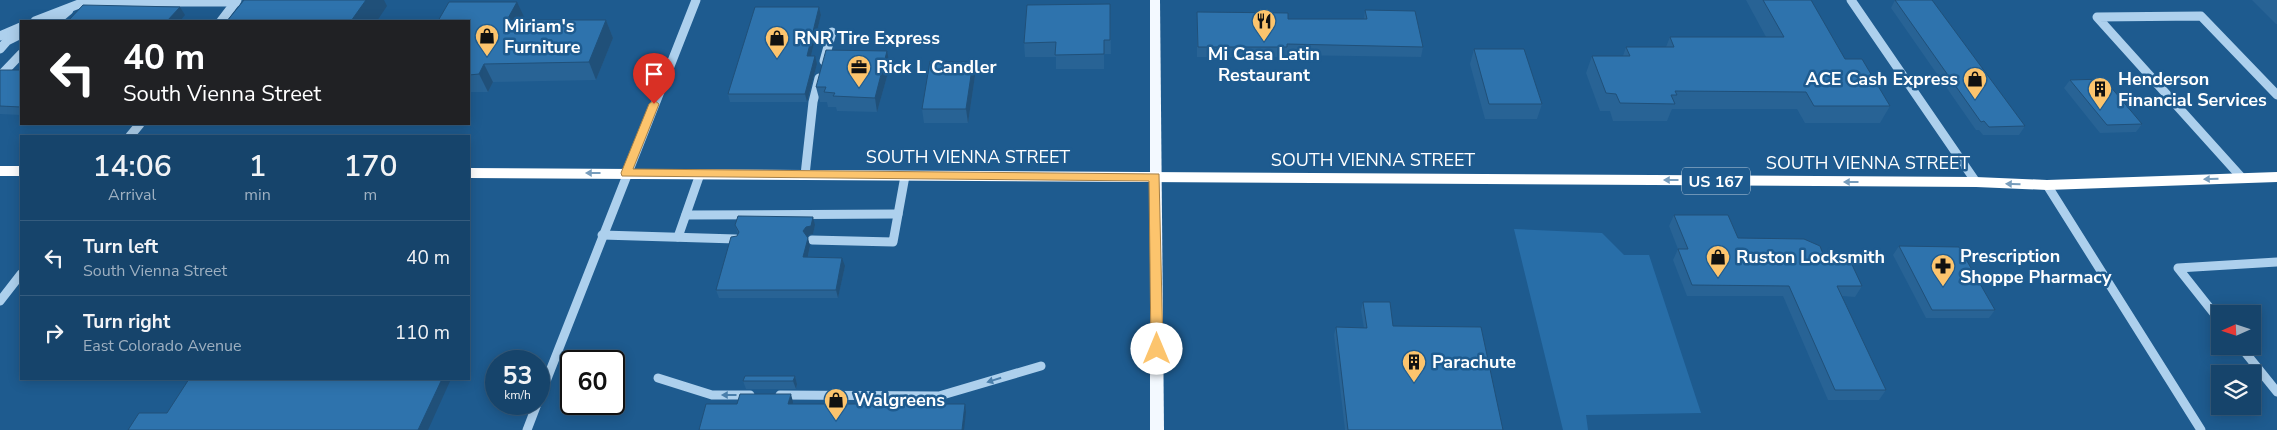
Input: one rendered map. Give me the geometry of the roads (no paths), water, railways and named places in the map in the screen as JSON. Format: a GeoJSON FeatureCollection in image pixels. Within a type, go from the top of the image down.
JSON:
{"type":"FeatureCollection","features":[{"type":"Feature","properties":{"kind":"highway"},"geometry":{"type":"LineString","coordinates":[[0,171],[20,171]]}},
{"type":"Feature","properties":{"kind":"highway","name":"SOUTH VIENNA STREET"},"geometry":{"type":"LineString","coordinates":[[470,173],[1976,182],[2047,185],[2277,177]]}},
{"type":"Feature","properties":{"kind":"main road"},"geometry":{"type":"LineString","coordinates":[[1154,0],[1157,430]]}},
{"type":"Feature","properties":{"kind":"street"},"geometry":{"type":"LineString","coordinates":[[550,370],[626,173],[696,0]]}},
{"type":"Feature","properties":{"kind":"street"},"geometry":{"type":"LineString","coordinates":[[1851,0],[1976,182]]}},
{"type":"Feature","properties":{"kind":"street"},"geometry":{"type":"LineString","coordinates":[[37,20],[74,5],[90,2],[236,1]]}},
{"type":"Feature","properties":{"kind":"street"},"geometry":{"type":"LineString","coordinates":[[222,20],[236,1]]}},
{"type":"Feature","properties":{"kind":"street"},"geometry":{"type":"LineString","coordinates":[[46,20],[74,5]]}},
{"type":"Feature","properties":{"kind":"street"},"geometry":{"type":"LineString","coordinates":[[57,20],[74,5]]}},
{"type":"Feature","properties":{"kind":"street"},"geometry":{"type":"LineString","coordinates":[[2242,178],[2097,17],[2201,16],[2277,95]]}},
{"type":"Feature","properties":{"kind":"street"},"geometry":{"type":"LineString","coordinates":[[0,36],[20,27]]}},
{"type":"Feature","properties":{"kind":"street"},"geometry":{"type":"LineString","coordinates":[[805,174],[813,102],[832,32]]}},
{"type":"Feature","properties":{"kind":"street"},"geometry":{"type":"LineString","coordinates":[[0,49],[8,41],[20,35]]}},
{"type":"Feature","properties":{"kind":"street"},"geometry":{"type":"LineString","coordinates":[[0,76],[20,55]]}},
{"type":"Feature","properties":{"kind":"street"},"geometry":{"type":"LineString","coordinates":[[131,135],[139,125]]}},
{"type":"Feature","properties":{"kind":"street"},"geometry":{"type":"LineString","coordinates":[[678,237],[700,174]]}},
{"type":"Feature","properties":{"kind":"street"},"geometry":{"type":"LineString","coordinates":[[812,240],[893,242],[905,176]]}},
{"type":"Feature","properties":{"kind":"street"},"geometry":{"type":"LineString","coordinates":[[2047,185],[2201,430]]}},
{"type":"Feature","properties":{"kind":"street"},"geometry":{"type":"LineString","coordinates":[[686,215],[898,214]]}},
{"type":"Feature","properties":{"kind":"street"},"geometry":{"type":"LineString","coordinates":[[602,235],[736,239]]}},
{"type":"Feature","properties":{"kind":"street"},"geometry":{"type":"LineString","coordinates":[[2211,310],[2178,268],[2277,262]]}},
{"type":"Feature","properties":{"kind":"street"},"geometry":{"type":"LineString","coordinates":[[0,301],[20,275]]}},
{"type":"Feature","properties":{"kind":"street"},"geometry":{"type":"LineString","coordinates":[[2247,355],[2277,392]]}},
{"type":"Feature","properties":{"kind":"street"},"geometry":{"type":"LineString","coordinates":[[658,378],[712,395],[940,396],[1041,366]]}},
{"type":"Feature","properties":{"kind":"street"},"geometry":{"type":"LineString","coordinates":[[527,430],[533,415]]}},
{"type":"Feature","properties":{"kind":"place","name":"Mi Casa Latin Restaurant"},"geometry":{"type":"Point","coordinates":[1264,42]}},
{"type":"Feature","properties":{"kind":"place","name":"Miriam's Furniture"},"geometry":{"type":"Point","coordinates":[487,57]}},
{"type":"Feature","properties":{"kind":"place","name":"RNR Tire Express"},"geometry":{"type":"Point","coordinates":[777,59]}},
{"type":"Feature","properties":{"kind":"place","name":"Rick L Candler"},"geometry":{"type":"Point","coordinates":[859,88]}},
{"type":"Feature","properties":{"kind":"place","name":"ACE Cash Express"},"geometry":{"type":"Point","coordinates":[1975,100]}},
{"type":"Feature","properties":{"kind":"place","name":"Henderson Financial Services"},"geometry":{"type":"Point","coordinates":[2100,110]}},
{"type":"Feature","properties":{"kind":"place","name":"Ruston Locksmith"},"geometry":{"type":"Point","coordinates":[1718,278]}},
{"type":"Feature","properties":{"kind":"place","name":"Prescription Shoppe Pharmacy"},"geometry":{"type":"Point","coordinates":[1943,287]}},
{"type":"Feature","properties":{"kind":"place","name":"Parachute"},"geometry":{"type":"Point","coordinates":[1414,383]}},
{"type":"Feature","properties":{"kind":"place","name":"Walgreens"},"geometry":{"type":"Point","coordinates":[836,421]}}]}
